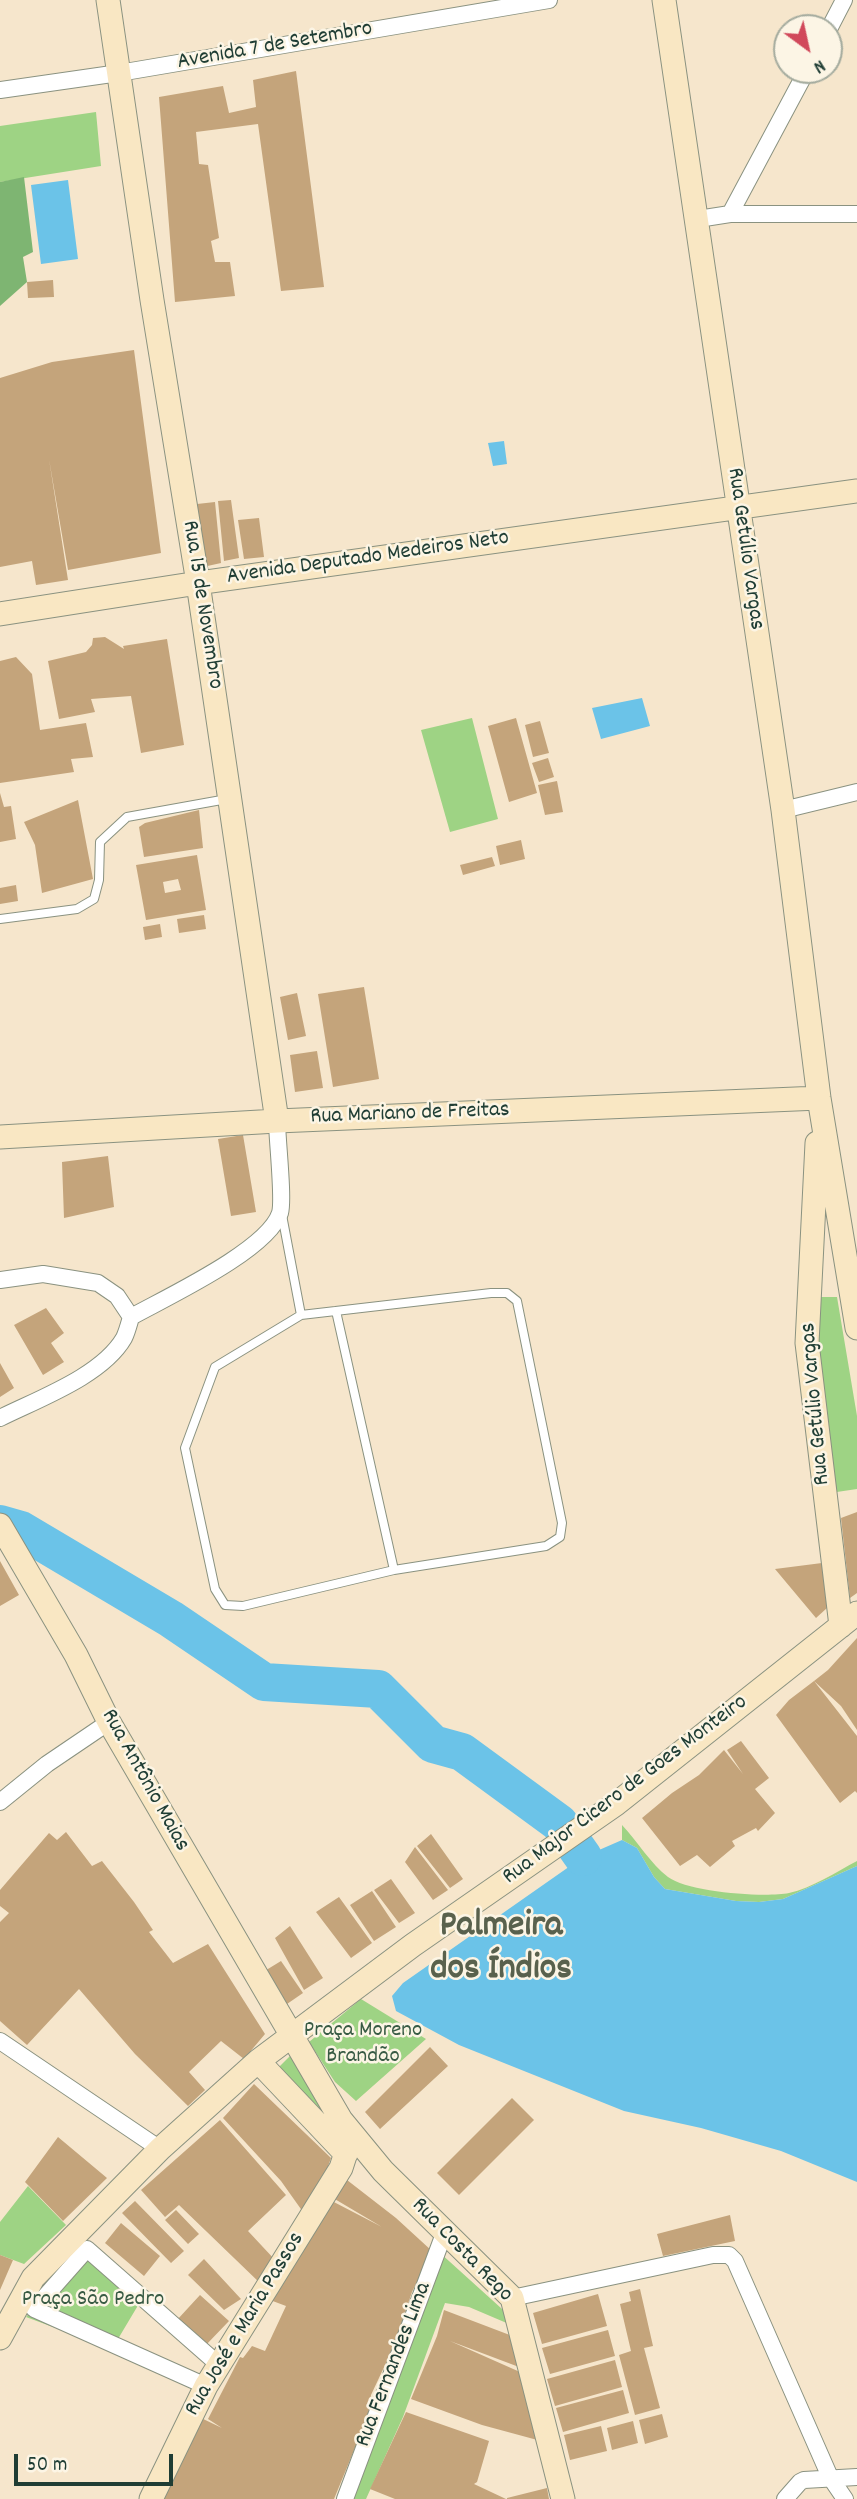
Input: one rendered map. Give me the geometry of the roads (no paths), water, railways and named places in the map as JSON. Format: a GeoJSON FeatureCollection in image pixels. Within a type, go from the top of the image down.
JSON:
{"type":"FeatureCollection","features":[{"type":"Feature","properties":{"kind":"street","name":"Rua 15 de Novembro"},"geometry":{"type":"LineString","coordinates":[[108,0],[277,1121],[281,1211]]}},
{"type":"Feature","properties":{"kind":"street","name":"Avenida 7 de Setembro"},"geometry":{"type":"LineString","coordinates":[[0,90],[119,73],[550,0]]}},
{"type":"Feature","properties":{"kind":"street","name":"Rua Getúlio Vargas"},"geometry":{"type":"LineString","coordinates":[[664,0],[783,810],[820,1098],[857,1328]]}},
{"type":"Feature","properties":{"kind":"street"},"geometry":{"type":"LineString","coordinates":[[730,214],[800,84]]}},
{"type":"Feature","properties":{"kind":"street"},"geometry":{"type":"LineString","coordinates":[[698,219],[730,214],[857,214]]}},
{"type":"Feature","properties":{"kind":"street","name":"Avenida Deputado Medeiros Neto"},"geometry":{"type":"LineString","coordinates":[[0,614],[198,583],[857,491]]}},
{"type":"Feature","properties":{"kind":"street"},"geometry":{"type":"LineString","coordinates":[[783,810],[857,792]]}},
{"type":"Feature","properties":{"kind":"street","name":"Rua Getúlio Vargas"},"geometry":{"type":"LineString","coordinates":[[820,1098],[807,1343],[849,1619]]}},
{"type":"Feature","properties":{"kind":"street","name":"Rua Mariano de Freitas"},"geometry":{"type":"LineString","coordinates":[[0,1137],[277,1121],[820,1098]]}},
{"type":"Feature","properties":{"kind":"street"},"geometry":{"type":"LineString","coordinates":[[0,1418],[76,1380],[105,1360],[124,1338],[131,1317],[242,1255],[274,1225],[281,1211]]}},
{"type":"Feature","properties":{"kind":"street"},"geometry":{"type":"LineString","coordinates":[[0,1280],[43,1274],[98,1283],[117,1296],[131,1317]]}},
{"type":"Feature","properties":{"kind":"street"},"geometry":{"type":"LineString","coordinates":[[810,1277],[848,1274]]}},
{"type":"Feature","properties":{"kind":"street","name":"Rua Antônio Maias"},"geometry":{"type":"LineString","coordinates":[[2,1528],[76,1655],[109,1722],[290,2035]]}},
{"type":"Feature","properties":{"kind":"street","name":"Rua Major Cicero de Goes Monteiro"},"geometry":{"type":"LineString","coordinates":[[1,2334],[33,2278],[160,2149],[258,2061],[413,1945],[570,1839],[849,1619]]}},
{"type":"Feature","properties":{"kind":"street"},"geometry":{"type":"LineString","coordinates":[[3,1794],[109,1722]]}},
{"type":"Feature","properties":{"kind":"street","name":"Rua Costa Rego"},"geometry":{"type":"LineString","coordinates":[[290,2035],[341,2120],[349,2144],[383,2171],[512,2298],[563,2499]]}},
{"type":"Feature","properties":{"kind":"street"},"geometry":{"type":"LineString","coordinates":[[0,2041],[160,2149]]}},
{"type":"Feature","properties":{"kind":"street"},"geometry":{"type":"LineString","coordinates":[[258,2061],[349,2144]]}},
{"type":"Feature","properties":{"kind":"street","name":"Rua José e Maria Passos"},"geometry":{"type":"LineString","coordinates":[[151,2499],[206,2386],[341,2168],[349,2144]]}},
{"type":"Feature","properties":{"kind":"street","name":"Rua Fernandes Lima"},"geometry":{"type":"LineString","coordinates":[[345,2499],[445,2231]]}},
{"type":"Feature","properties":{"kind":"street"},"geometry":{"type":"LineString","coordinates":[[206,2386],[34,2309],[87,2249],[219,2365]]}},
{"type":"Feature","properties":{"kind":"street"},"geometry":{"type":"LineString","coordinates":[[512,2298],[713,2255],[729,2255],[734,2260],[830,2477],[845,2499]]}},
{"type":"Feature","properties":{"kind":"street"},"geometry":{"type":"LineString","coordinates":[[785,2499],[800,2482],[830,2477],[857,2477]]}},
{"type":"Feature","properties":{"kind":"lane"},"geometry":{"type":"LineString","coordinates":[[0,919],[77,909],[94,899],[99,880],[100,842],[127,817],[230,799]]}},
{"type":"Feature","properties":{"kind":"lane"},"geometry":{"type":"LineString","coordinates":[[281,1211],[301,1315]]}},
{"type":"Feature","properties":{"kind":"lane"},"geometry":{"type":"LineString","coordinates":[[491,1293],[507,1293],[517,1301],[562,1523],[560,1537],[546,1546],[394,1570],[243,1606],[225,1605],[215,1589],[185,1448],[215,1367],[301,1315],[491,1293]]}},
{"type":"Feature","properties":{"kind":"lane"},"geometry":{"type":"LineString","coordinates":[[336,1311],[394,1570]]}},
{"type":"Feature","properties":{"kind":"water"},"geometry":{"type":"Polygon","coordinates":[[[68,180],[78,259],[41,264],[31,185],[68,180]]]}},
{"type":"Feature","properties":{"kind":"water"},"geometry":{"type":"Polygon","coordinates":[[[504,441],[507,464],[493,466],[488,443],[504,441]]]}},
{"type":"Feature","properties":{"kind":"water"},"geometry":{"type":"Polygon","coordinates":[[[642,698],[650,726],[601,739],[592,708],[642,698]]]}},
{"type":"Feature","properties":{"kind":"water"},"geometry":{"type":"Polygon","coordinates":[[[622,1840],[637,1848],[654,1877],[665,1889],[736,1901],[783,1899],[857,1866],[857,2182],[781,2151],[701,2128],[624,2111],[459,2045],[396,2011],[392,1996],[403,1983],[583,1857],[622,1840]]]}},
{"type":"Feature","properties":{"kind":"waterway"},"geometry":{"type":"LineString","coordinates":[[0,1524],[21,1530],[171,1619],[264,1682],[378,1689],[433,1744],[462,1752],[559,1823],[583,1857]]}},
{"type":"Feature","properties":{"kind":"district","name":"Palmeira dos Índios"},"geometry":{"type":"Point","coordinates":[501,1950]}},
{"type":"Feature","properties":{"kind":"park label","name":"Praça Moreno Brandão"},"geometry":{"type":"Point","coordinates":[363,2045]}},
{"type":"Feature","properties":{"kind":"park label","name":"Praça São Pedro"},"geometry":{"type":"Point","coordinates":[93,2301]}}]}
